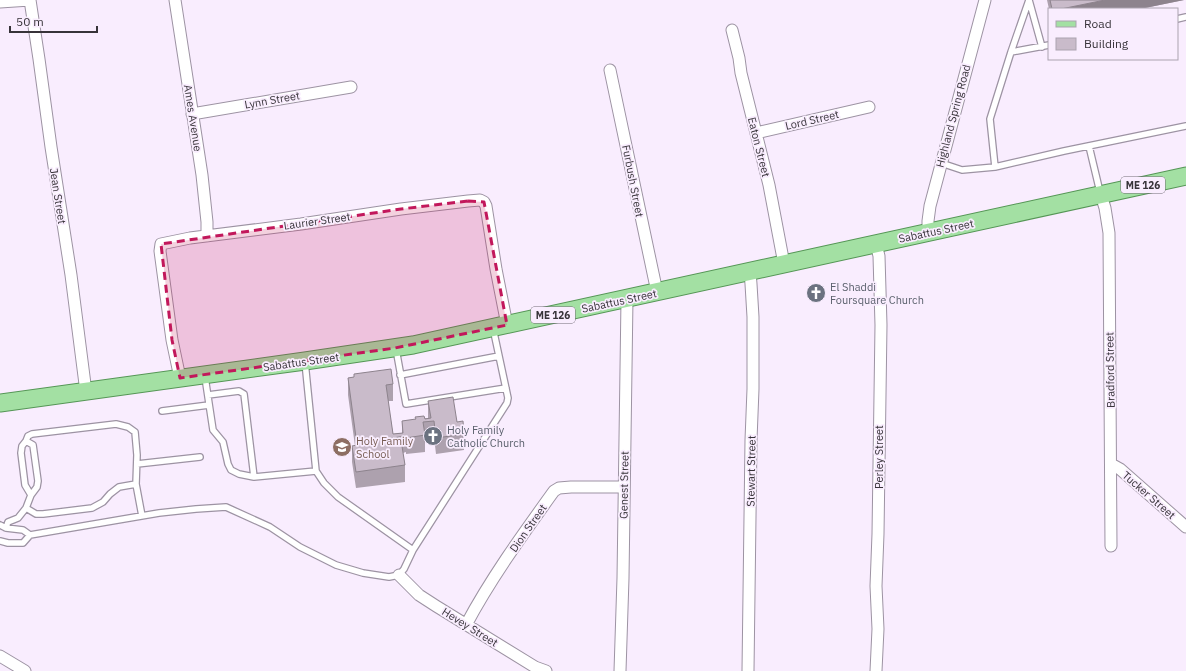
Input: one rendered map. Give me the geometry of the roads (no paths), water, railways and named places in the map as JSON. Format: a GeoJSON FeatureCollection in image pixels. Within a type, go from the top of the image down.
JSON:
{"type":"FeatureCollection","features":[{"type":"Feature","properties":{"kind":"main road","name":"Sabattus Street"},"geometry":{"type":"LineString","coordinates":[[0,403],[395,348],[500,327],[1186,176]]}},
{"type":"Feature","properties":{"kind":"street"},"geometry":{"type":"LineString","coordinates":[[0,2],[30,0]]}},
{"type":"Feature","properties":{"kind":"street","name":"Jean Street"},"geometry":{"type":"LineString","coordinates":[[30,0],[71,275],[86,392]]}},
{"type":"Feature","properties":{"kind":"street","name":"Ames Avenue"},"geometry":{"type":"LineString","coordinates":[[175,0],[202,175],[207,236]]}},
{"type":"Feature","properties":{"kind":"street","name":"Highland Spring Road"},"geometry":{"type":"LineString","coordinates":[[928,233],[930,206],[985,0]]}},
{"type":"Feature","properties":{"kind":"street","name":"Eaton Street"},"geometry":{"type":"LineString","coordinates":[[732,30],[769,185],[784,264]]}},
{"type":"Feature","properties":{"kind":"street","name":"Furbush Street"},"geometry":{"type":"LineString","coordinates":[[610,70],[657,292]]}},
{"type":"Feature","properties":{"kind":"street","name":"Lynn Street"},"geometry":{"type":"LineString","coordinates":[[192,114],[351,87]]}},
{"type":"Feature","properties":{"kind":"street","name":"Lord Street"},"geometry":{"type":"LineString","coordinates":[[756,133],[869,107]]}},
{"type":"Feature","properties":{"kind":"street","name":"Bradford Street"},"geometry":{"type":"LineString","coordinates":[[1101,195],[1105,208],[1109,233],[1111,546]]}},
{"type":"Feature","properties":{"kind":"street","name":"Laurier Street"},"geometry":{"type":"LineString","coordinates":[[180,378],[172,340],[160,247],[161,244],[165,242],[468,200],[480,200],[484,202],[486,206],[496,269],[500,327]]}},
{"type":"Feature","properties":{"kind":"street","name":"Perley Street"},"geometry":{"type":"LineString","coordinates":[[876,244],[879,256],[881,325],[876,586],[878,629],[876,671]]}},
{"type":"Feature","properties":{"kind":"street","name":"Stewart Street"},"geometry":{"type":"LineString","coordinates":[[748,671],[753,390],[753,317],[750,272]]}},
{"type":"Feature","properties":{"kind":"street","name":"Genest Street"},"geometry":{"type":"LineString","coordinates":[[620,671],[623,578],[626,299]]}},
{"type":"Feature","properties":{"kind":"street","name":"Tucker Street"},"geometry":{"type":"LineString","coordinates":[[1111,464],[1120,469],[1186,527]]}},
{"type":"Feature","properties":{"kind":"street","name":"Dion Street"},"geometry":{"type":"LineString","coordinates":[[466,625],[476,606],[505,560],[554,491],[559,488],[571,487],[623,487]]}},
{"type":"Feature","properties":{"kind":"street","name":"Hevey Street"},"geometry":{"type":"LineString","coordinates":[[399,575],[419,595],[535,667],[546,671]]}},
{"type":"Feature","properties":{"kind":"street"},"geometry":{"type":"LineString","coordinates":[[0,656],[25,671]]}},
{"type":"Feature","properties":{"kind":"lane"},"geometry":{"type":"LineString","coordinates":[[995,167],[990,119],[1029,0]]}},
{"type":"Feature","properties":{"kind":"lane"},"geometry":{"type":"LineString","coordinates":[[1029,0],[1042,47]]}},
{"type":"Feature","properties":{"kind":"lane"},"geometry":{"type":"LineString","coordinates":[[1011,52],[1048,45]]}},
{"type":"Feature","properties":{"kind":"lane"},"geometry":{"type":"LineString","coordinates":[[941,163],[962,170],[995,167],[1186,126]]}},
{"type":"Feature","properties":{"kind":"lane"},"geometry":{"type":"LineString","coordinates":[[1088,146],[1101,195]]}},
{"type":"Feature","properties":{"kind":"lane"},"geometry":{"type":"LineString","coordinates":[[0,541],[8,543],[23,543],[30,535],[142,516],[196,509],[226,507],[270,527],[300,547],[336,565],[363,573],[389,577],[399,575],[404,569],[413,550],[507,403],[508,398],[499,356],[500,327]]}},
{"type":"Feature","properties":{"kind":"lane"},"geometry":{"type":"LineString","coordinates":[[395,348],[406,404],[506,388]]}},
{"type":"Feature","properties":{"kind":"lane"},"geometry":{"type":"LineString","coordinates":[[400,375],[499,356]]}},
{"type":"Feature","properties":{"kind":"lane"},"geometry":{"type":"LineString","coordinates":[[305,361],[316,471],[324,483],[338,497],[413,550]]}},
{"type":"Feature","properties":{"kind":"lane"},"geometry":{"type":"LineString","coordinates":[[205,375],[213,430],[223,442],[228,464],[231,470],[239,474],[254,477],[316,471]]}},
{"type":"Feature","properties":{"kind":"lane"},"geometry":{"type":"LineString","coordinates":[[208,395],[239,390],[244,394],[254,477]]}},
{"type":"Feature","properties":{"kind":"lane"},"geometry":{"type":"LineString","coordinates":[[162,411],[209,405]]}},
{"type":"Feature","properties":{"kind":"lane"},"geometry":{"type":"LineString","coordinates":[[31,494],[25,485],[21,453],[22,446],[28,436],[32,434],[116,424],[128,427],[136,432],[136,484],[142,516]]}},
{"type":"Feature","properties":{"kind":"lane"},"geometry":{"type":"LineString","coordinates":[[6,528],[8,522],[18,518],[26,508],[31,494],[37,487],[38,481],[33,445],[26,441]]}},
{"type":"Feature","properties":{"kind":"lane"},"geometry":{"type":"LineString","coordinates":[[137,464],[200,457]]}},
{"type":"Feature","properties":{"kind":"lane"},"geometry":{"type":"LineString","coordinates":[[26,508],[36,514],[43,514],[92,508],[103,502],[110,494],[120,487],[136,484]]}},
{"type":"Feature","properties":{"kind":"lane"},"geometry":{"type":"LineString","coordinates":[[0,525],[6,528],[23,530],[30,535]]}},
{"type":"Feature","properties":{"kind":"place","name":"El Shaddi Foursquare Church"},"geometry":{"type":"Point","coordinates":[816,293]}},
{"type":"Feature","properties":{"kind":"place","name":"Holy Family Catholic Church"},"geometry":{"type":"Point","coordinates":[433,436]}},
{"type":"Feature","properties":{"kind":"place","name":"Holy Family School"},"geometry":{"type":"Point","coordinates":[342,447]}}]}
